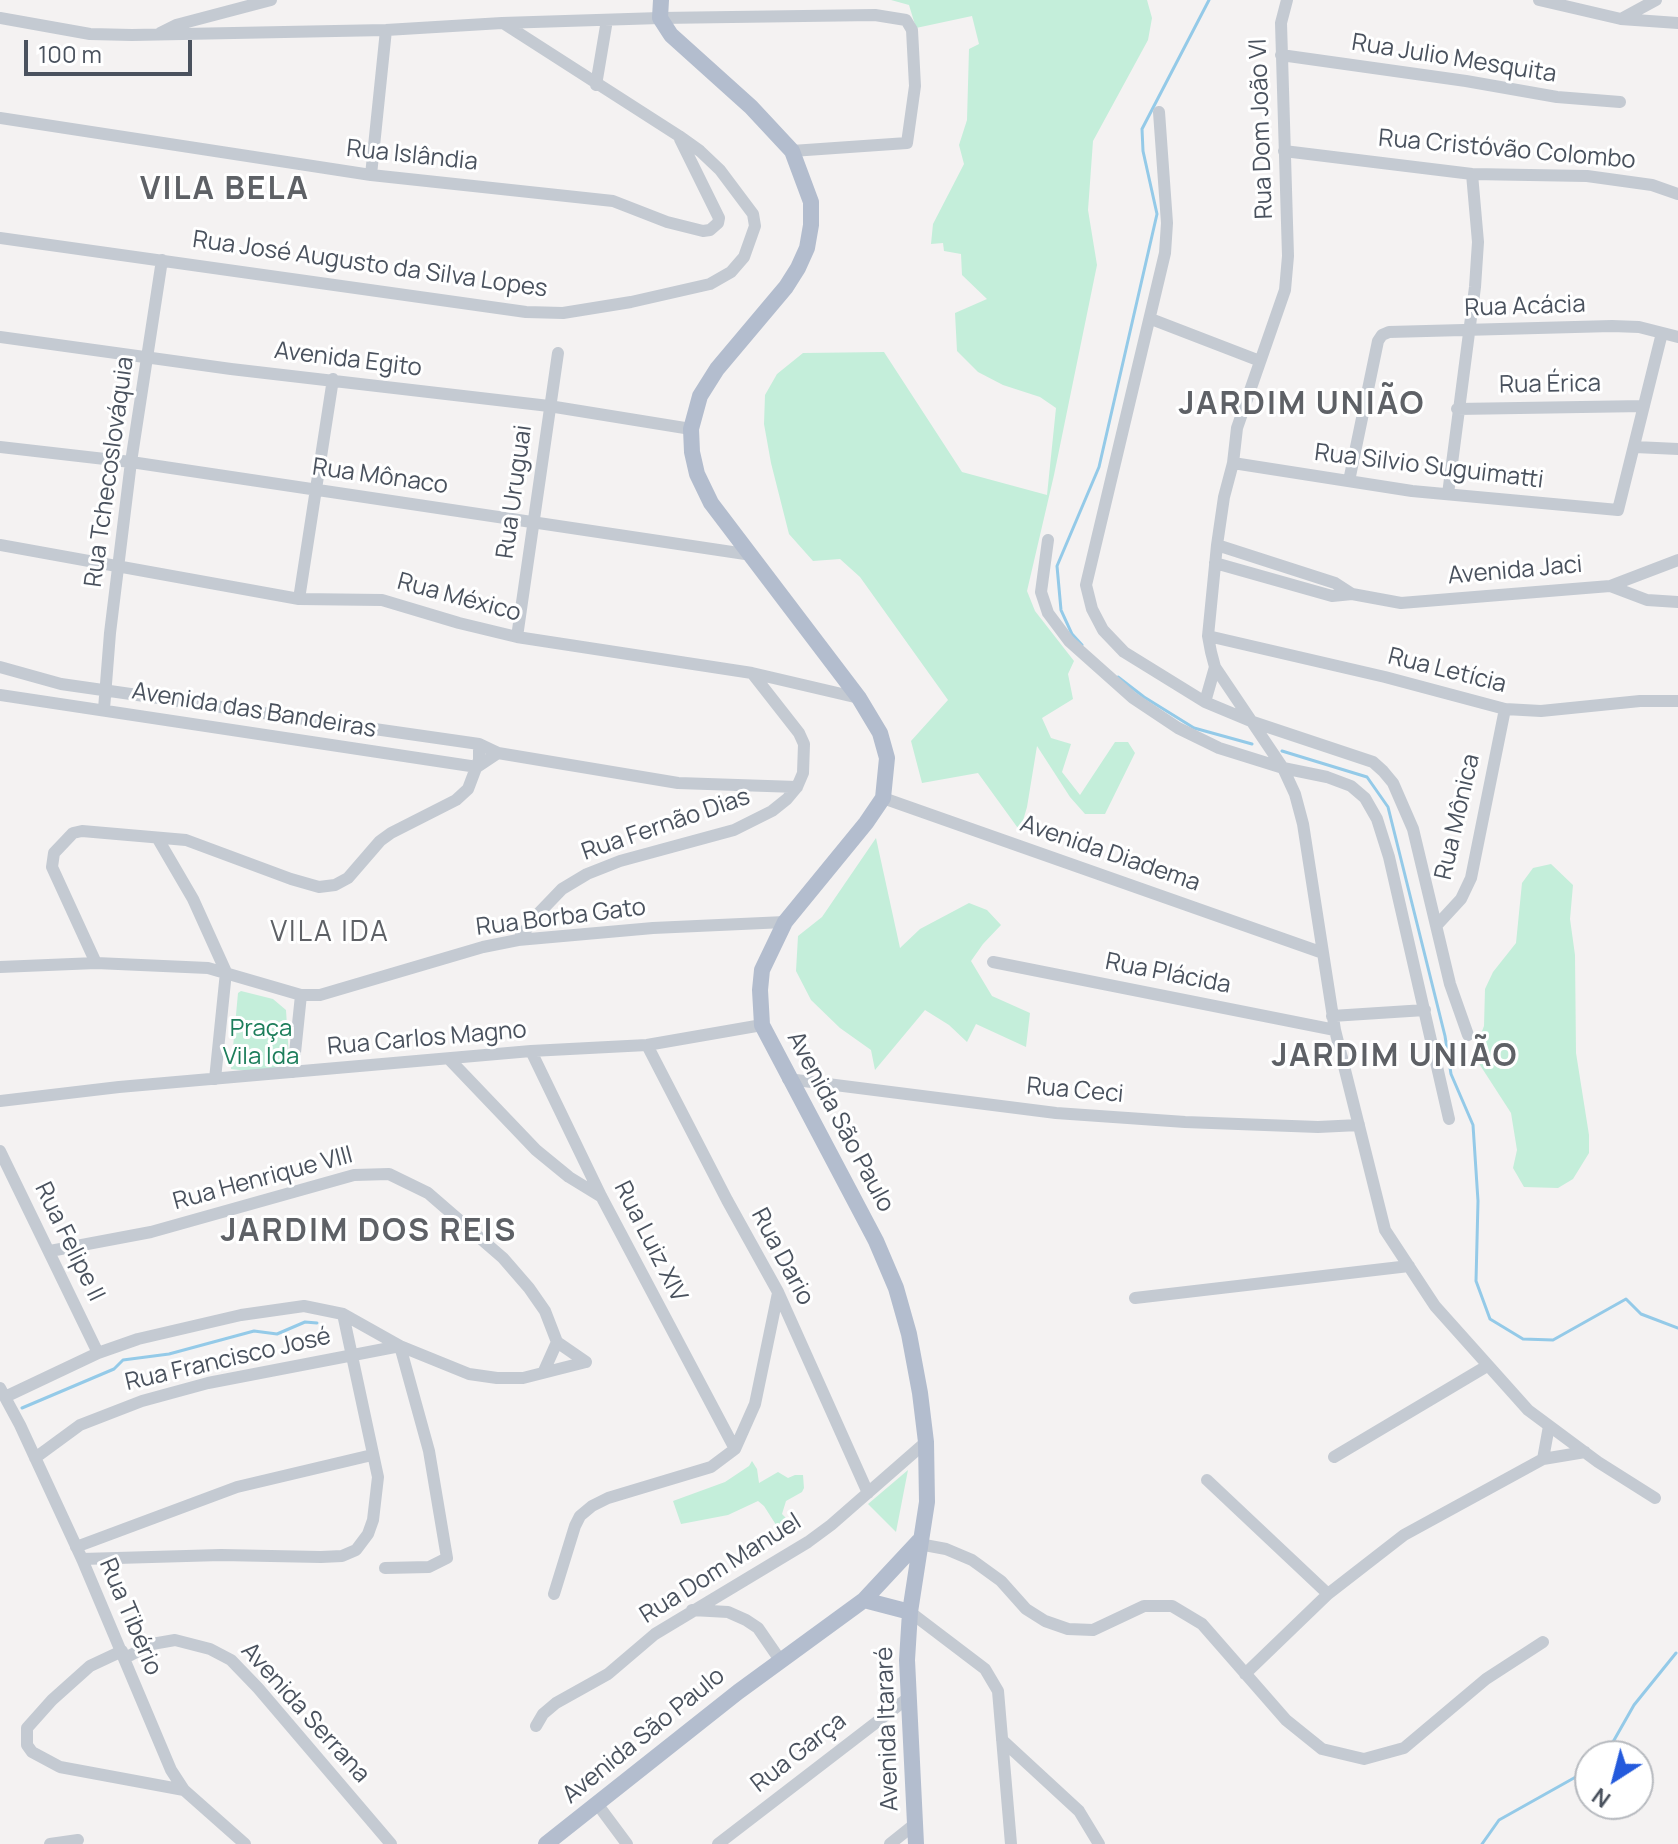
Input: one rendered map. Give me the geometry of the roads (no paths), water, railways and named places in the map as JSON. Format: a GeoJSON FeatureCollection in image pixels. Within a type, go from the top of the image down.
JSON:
{"type":"FeatureCollection","features":[{"type":"Feature","properties":{"kind":"main road"},"geometry":{"type":"LineString","coordinates":[[660,18],[661,0]]}},
{"type":"Feature","properties":{"kind":"main road","name":"Avenida São Paulo"},"geometry":{"type":"LineString","coordinates":[[546,1844],[780,1660],[864,1600],[920,1542],[927,1502],[926,1442],[909,1334],[896,1288],[876,1241],[762,1025],[760,990],[762,970],[785,922],[883,798],[887,758],[880,733],[859,698],[711,503],[697,474],[692,452],[691,429],[700,396],[717,369],[786,287],[798,268],[807,248],[811,202],[792,151],[751,107],[671,35],[660,18]]}},
{"type":"Feature","properties":{"kind":"main road","name":"Avenida Itararé"},"geometry":{"type":"LineString","coordinates":[[916,1844],[908,1698],[910,1612],[920,1542]]}},
{"type":"Feature","properties":{"kind":"main road"},"geometry":{"type":"LineString","coordinates":[[864,1600],[910,1612]]}},
{"type":"Feature","properties":{"kind":"street"},"geometry":{"type":"LineString","coordinates":[[157,35],[176,25],[271,0]]}},
{"type":"Feature","properties":{"kind":"street","name":"Rua Dom João VI"},"geometry":{"type":"LineString","coordinates":[[1215,667],[1208,636],[1224,497],[1233,463],[1237,428],[1285,290],[1288,256],[1281,23],[1287,0]]}},
{"type":"Feature","properties":{"kind":"street"},"geometry":{"type":"LineString","coordinates":[[1539,0],[1621,19],[1678,23]]}},
{"type":"Feature","properties":{"kind":"street"},"geometry":{"type":"LineString","coordinates":[[1621,19],[1656,0]]}},
{"type":"Feature","properties":{"kind":"street"},"geometry":{"type":"LineString","coordinates":[[0,18],[90,34],[157,35],[386,30],[660,18],[875,15],[906,20],[912,30],[915,86],[907,143],[792,151]]}},
{"type":"Feature","properties":{"kind":"street"},"geometry":{"type":"LineString","coordinates":[[596,85],[607,20]]}},
{"type":"Feature","properties":{"kind":"street","name":"Rua José Augusto da Silva Lopes"},"geometry":{"type":"LineString","coordinates":[[0,238],[526,312],[563,313],[631,302],[710,284],[731,272],[744,257],[755,226],[753,214],[720,170],[679,136],[502,23]]}},
{"type":"Feature","properties":{"kind":"street"},"geometry":{"type":"LineString","coordinates":[[371,175],[386,30]]}},
{"type":"Feature","properties":{"kind":"street","name":"Rua Julio Mesquita"},"geometry":{"type":"LineString","coordinates":[[1281,55],[1466,81],[1533,94],[1620,102]]}},
{"type":"Feature","properties":{"kind":"street"},"geometry":{"type":"LineString","coordinates":[[1159,112],[1167,223],[1165,253],[1086,585],[1092,609],[1103,630],[1124,652],[1205,702],[1253,722],[1373,762],[1383,771],[1393,783],[1413,829],[1450,984],[1468,1035]]}},
{"type":"Feature","properties":{"kind":"street","name":"Rua Islândia"},"geometry":{"type":"LineString","coordinates":[[0,118],[371,175],[613,201],[667,222],[710,230],[719,218],[679,136]]}},
{"type":"Feature","properties":{"kind":"street","name":"Rua Cristóvão Colombo"},"geometry":{"type":"LineString","coordinates":[[1284,151],[1472,174],[1587,176],[1652,185],[1678,194]]}},
{"type":"Feature","properties":{"kind":"street"},"geometry":{"type":"LineString","coordinates":[[1448,494],[1478,242],[1472,174]]}},
{"type":"Feature","properties":{"kind":"street","name":"Rua Tchecoslováquia"},"geometry":{"type":"LineString","coordinates":[[104,709],[131,462],[162,260]]}},
{"type":"Feature","properties":{"kind":"street"},"geometry":{"type":"LineString","coordinates":[[1151,319],[1260,361]]}},
{"type":"Feature","properties":{"kind":"street","name":"Rua Acácia"},"geometry":{"type":"LineString","coordinates":[[1349,481],[1378,341],[1382,335],[1389,332],[1612,326],[1639,327],[1678,337]]}},
{"type":"Feature","properties":{"kind":"street"},"geometry":{"type":"LineString","coordinates":[[1662,333],[1635,447],[1678,449]]}},
{"type":"Feature","properties":{"kind":"street","name":"Avenida Egito"},"geometry":{"type":"LineString","coordinates":[[0,337],[231,369],[549,406],[691,429]]}},
{"type":"Feature","properties":{"kind":"street","name":"Rua Uruguai"},"geometry":{"type":"LineString","coordinates":[[517,637],[558,353]]}},
{"type":"Feature","properties":{"kind":"street"},"geometry":{"type":"LineString","coordinates":[[299,599],[333,379]]}},
{"type":"Feature","properties":{"kind":"street","name":"Rua Érica"},"geometry":{"type":"LineString","coordinates":[[1457,409],[1644,406]]}},
{"type":"Feature","properties":{"kind":"street","name":"Rua Mônaco"},"geometry":{"type":"LineString","coordinates":[[0,447],[131,462],[752,555]]}},
{"type":"Feature","properties":{"kind":"street","name":"Rua Silvio Suguimatti"},"geometry":{"type":"LineString","coordinates":[[1233,463],[1448,494],[1619,510],[1635,447]]}},
{"type":"Feature","properties":{"kind":"street"},"geometry":{"type":"LineString","coordinates":[[1048,540],[1041,592],[1048,613],[1069,641],[1133,698],[1178,728],[1219,748],[1283,768],[1327,777],[1351,786],[1365,798],[1377,819],[1389,857],[1449,1119]]}},
{"type":"Feature","properties":{"kind":"street","name":"Rua México"},"geometry":{"type":"LineString","coordinates":[[0,545],[299,599],[382,600],[445,620],[517,637],[752,673],[859,698]]}},
{"type":"Feature","properties":{"kind":"street","name":"Avenida Jaci"},"geometry":{"type":"LineString","coordinates":[[1217,545],[1335,583],[1352,594]]}},
{"type":"Feature","properties":{"kind":"street","name":"Avenida Jaci"},"geometry":{"type":"LineString","coordinates":[[1215,563],[1332,596],[1352,594],[1401,603],[1610,586],[1678,560]]}},
{"type":"Feature","properties":{"kind":"street"},"geometry":{"type":"LineString","coordinates":[[1610,586],[1647,600],[1678,602]]}},
{"type":"Feature","properties":{"kind":"street","name":"Rua Letícia"},"geometry":{"type":"LineString","coordinates":[[1208,636],[1385,677],[1505,709],[1541,711],[1640,701],[1678,701]]}},
{"type":"Feature","properties":{"kind":"street","name":"Avenida das Bandeiras"},"geometry":{"type":"LineString","coordinates":[[0,667],[61,684],[479,744],[498,753],[678,783],[797,787]]}},
{"type":"Feature","properties":{"kind":"street"},"geometry":{"type":"LineString","coordinates":[[1205,702],[1215,667]]}},
{"type":"Feature","properties":{"kind":"street"},"geometry":{"type":"LineString","coordinates":[[1215,667],[1283,768],[1295,794],[1303,824],[1334,1023],[1385,1230],[1435,1306],[1528,1410],[1655,1498]]}},
{"type":"Feature","properties":{"kind":"street"},"geometry":{"type":"LineString","coordinates":[[752,673],[802,738],[803,767],[797,787]]}},
{"type":"Feature","properties":{"kind":"street","name":"Avenida das Bandeiras"},"geometry":{"type":"LineString","coordinates":[[0,695],[477,767]]}},
{"type":"Feature","properties":{"kind":"street","name":"Rua Mônica"},"geometry":{"type":"LineString","coordinates":[[1437,925],[1461,899],[1471,878],[1505,709]]}},
{"type":"Feature","properties":{"kind":"street"},"geometry":{"type":"LineString","coordinates":[[282,737],[287,717]]}},
{"type":"Feature","properties":{"kind":"street"},"geometry":{"type":"LineString","coordinates":[[96,963],[53,874],[54,853],[66,837],[82,831],[200,843],[291,879],[319,887],[335,885],[348,878],[380,841],[391,833],[456,800],[468,789],[477,767],[479,744]]}},
{"type":"Feature","properties":{"kind":"street"},"geometry":{"type":"LineString","coordinates":[[477,767],[498,753]]}},
{"type":"Feature","properties":{"kind":"street","name":"Rua Fernão Dias"},"geometry":{"type":"LineString","coordinates":[[518,940],[562,889],[587,874],[620,861],[734,830],[772,811],[797,787]]}},
{"type":"Feature","properties":{"kind":"street","name":"Avenida Diadema"},"geometry":{"type":"LineString","coordinates":[[883,798],[1323,953]]}},
{"type":"Feature","properties":{"kind":"street"},"geometry":{"type":"LineString","coordinates":[[158,839],[193,899],[226,972],[215,1079]]}},
{"type":"Feature","properties":{"kind":"street","name":"Rua Borba Gato"},"geometry":{"type":"LineString","coordinates":[[301,995],[320,995],[469,951],[518,940],[653,928],[785,922]]}},
{"type":"Feature","properties":{"kind":"street","name":"Rua Plácida"},"geometry":{"type":"LineString","coordinates":[[993,962],[1334,1023],[1425,1010]]}},
{"type":"Feature","properties":{"kind":"street"},"geometry":{"type":"LineString","coordinates":[[0,967],[96,963],[208,968],[301,995],[293,1072]]}},
{"type":"Feature","properties":{"kind":"street","name":"Rua Carlos Magno"},"geometry":{"type":"LineString","coordinates":[[0,1101],[531,1051],[647,1045],[762,1025]]}},
{"type":"Feature","properties":{"kind":"street","name":"Rua Dario"},"geometry":{"type":"LineString","coordinates":[[647,1045],[778,1292],[868,1493]]}},
{"type":"Feature","properties":{"kind":"street","name":"Rua Luiz XIV"},"geometry":{"type":"LineString","coordinates":[[531,1051],[601,1196],[735,1449]]}},
{"type":"Feature","properties":{"kind":"street"},"geometry":{"type":"LineString","coordinates":[[449,1059],[536,1150],[569,1177],[601,1196]]}},
{"type":"Feature","properties":{"kind":"street","name":"Rua Ceci"},"geometry":{"type":"LineString","coordinates":[[788,1079],[1056,1113],[1200,1123],[1318,1127],[1359,1125]]}},
{"type":"Feature","properties":{"kind":"street","name":"Rua Felipe II"},"geometry":{"type":"LineString","coordinates":[[0,1151],[98,1353]]}},
{"type":"Feature","properties":{"kind":"street","name":"Rua Henrique VIII"},"geometry":{"type":"LineString","coordinates":[[50,1251],[151,1232],[354,1175],[389,1174],[428,1193],[503,1258],[545,1311],[557,1342],[586,1362],[544,1371]]}},
{"type":"Feature","properties":{"kind":"street"},"geometry":{"type":"LineString","coordinates":[[1135,1298],[1409,1266]]}},
{"type":"Feature","properties":{"kind":"street"},"geometry":{"type":"LineString","coordinates":[[554,1594],[575,1526],[580,1516],[592,1506],[608,1498],[711,1467],[735,1449],[755,1404],[778,1292]]}},
{"type":"Feature","properties":{"kind":"street"},"geometry":{"type":"LineString","coordinates":[[3,1392],[138,1339],[241,1315],[304,1306],[343,1314],[400,1346],[469,1374],[497,1378],[523,1378],[544,1371],[557,1342]]}},
{"type":"Feature","properties":{"kind":"street"},"geometry":{"type":"LineString","coordinates":[[79,1553],[342,1556],[356,1550],[368,1534],[373,1520],[378,1477],[343,1314]]}},
{"type":"Feature","properties":{"kind":"street"},"geometry":{"type":"LineString","coordinates":[[385,1568],[429,1567],[447,1558],[429,1451],[400,1346]]}},
{"type":"Feature","properties":{"kind":"street","name":"Rua Francisco José"},"geometry":{"type":"LineString","coordinates":[[35,1458],[80,1425],[111,1411],[179,1389],[400,1346]]}},
{"type":"Feature","properties":{"kind":"street"},"geometry":{"type":"LineString","coordinates":[[319,1361],[343,1369],[357,1382]]}},
{"type":"Feature","properties":{"kind":"street"},"geometry":{"type":"LineString","coordinates":[[1334,1457],[1487,1366]]}},
{"type":"Feature","properties":{"kind":"street","name":"Rua Tibério"},"geometry":{"type":"LineString","coordinates":[[3,1392],[124,1654],[164,1756],[184,1790],[245,1844]]}},
{"type":"Feature","properties":{"kind":"street"},"geometry":{"type":"LineString","coordinates":[[1543,1459],[1549,1426]]}},
{"type":"Feature","properties":{"kind":"street","name":"Rua Dom Manuel"},"geometry":{"type":"LineString","coordinates":[[536,1726],[543,1714],[556,1703],[608,1674],[655,1634],[808,1542],[926,1442]]}},
{"type":"Feature","properties":{"kind":"street"},"geometry":{"type":"LineString","coordinates":[[1245,1674],[1328,1594],[1404,1535],[1543,1459],[1585,1452]]}},
{"type":"Feature","properties":{"kind":"street"},"geometry":{"type":"LineString","coordinates":[[79,1553],[237,1487],[372,1455]]}},
{"type":"Feature","properties":{"kind":"street"},"geometry":{"type":"LineString","coordinates":[[1207,1480],[1328,1594]]}},
{"type":"Feature","properties":{"kind":"street"},"geometry":{"type":"LineString","coordinates":[[920,1542],[972,1560],[1001,1581],[1026,1609],[1045,1621],[1068,1629],[1093,1630],[1144,1606],[1172,1606],[1202,1624],[1286,1720],[1322,1749],[1364,1759],[1404,1748],[1486,1679],[1543,1642]]}},
{"type":"Feature","properties":{"kind":"street"},"geometry":{"type":"LineString","coordinates":[[692,1610],[728,1612],[746,1620],[758,1628],[780,1660]]}},
{"type":"Feature","properties":{"kind":"street"},"geometry":{"type":"LineString","coordinates":[[910,1612],[985,1669],[998,1691],[1011,1844]]}},
{"type":"Feature","properties":{"kind":"street","name":"Avenida Serrana"},"geometry":{"type":"LineString","coordinates":[[184,1790],[60,1767],[32,1752],[27,1745],[27,1728],[52,1700],[90,1666],[152,1644],[175,1640],[210,1649],[231,1660],[258,1688],[391,1844]]}},
{"type":"Feature","properties":{"kind":"street","name":"Rua Garça"},"geometry":{"type":"LineString","coordinates":[[718,1844],[908,1698]]}},
{"type":"Feature","properties":{"kind":"street"},"geometry":{"type":"LineString","coordinates":[[1002,1740],[1079,1811],[1099,1844]]}},
{"type":"Feature","properties":{"kind":"street"},"geometry":{"type":"LineString","coordinates":[[598,1805],[627,1844]]}},
{"type":"Feature","properties":{"kind":"street"},"geometry":{"type":"LineString","coordinates":[[890,1844],[915,1824]]}},
{"type":"Feature","properties":{"kind":"street"},"geometry":{"type":"LineString","coordinates":[[50,1844],[78,1840]]}},
{"type":"Feature","properties":{"kind":"waterway"},"geometry":{"type":"LineString","coordinates":[[1082,645],[1072,634],[1061,610],[1057,566],[1099,467],[1157,214],[1143,151],[1142,129],[1209,0]]}},
{"type":"Feature","properties":{"kind":"waterway"},"geometry":{"type":"LineString","coordinates":[[1118,677],[1194,728],[1252,744]]}},
{"type":"Feature","properties":{"kind":"waterway"},"geometry":{"type":"LineString","coordinates":[[1282,751],[1367,777],[1388,807],[1445,1036],[1451,1074],[1473,1125],[1478,1201],[1476,1281],[1490,1319],[1523,1339],[1553,1340],[1626,1299],[1641,1314],[1678,1328]]}},
{"type":"Feature","properties":{"kind":"waterway"},"geometry":{"type":"LineString","coordinates":[[22,1408],[114,1369],[123,1360],[169,1354],[254,1331],[277,1334],[305,1322],[317,1323]]}},
{"type":"Feature","properties":{"kind":"waterway"},"geometry":{"type":"LineString","coordinates":[[1614,1740],[1634,1705],[1676,1653]]}},
{"type":"Feature","properties":{"kind":"waterway"},"geometry":{"type":"LineString","coordinates":[[1482,1844],[1499,1820],[1574,1778]]}},
{"type":"Feature","properties":{"kind":"district","name":"VILA BELA"},"geometry":{"type":"Point","coordinates":[225,190]}},
{"type":"Feature","properties":{"kind":"district","name":"JARDIM UNIÃO"},"geometry":{"type":"Point","coordinates":[1302,405]}},
{"type":"Feature","properties":{"kind":"district","name":"VILA IDA"},"geometry":{"type":"Point","coordinates":[330,933]}},
{"type":"Feature","properties":{"kind":"district","name":"JARDIM UNIÃO"},"geometry":{"type":"Point","coordinates":[1395,1057]}},
{"type":"Feature","properties":{"kind":"district","name":"JARDIM DOS REIS"},"geometry":{"type":"Point","coordinates":[369,1232]}},
{"type":"Feature","properties":{"kind":"park label","name":"Praça Vila Ida"},"geometry":{"type":"Point","coordinates":[261,1043]}}]}
